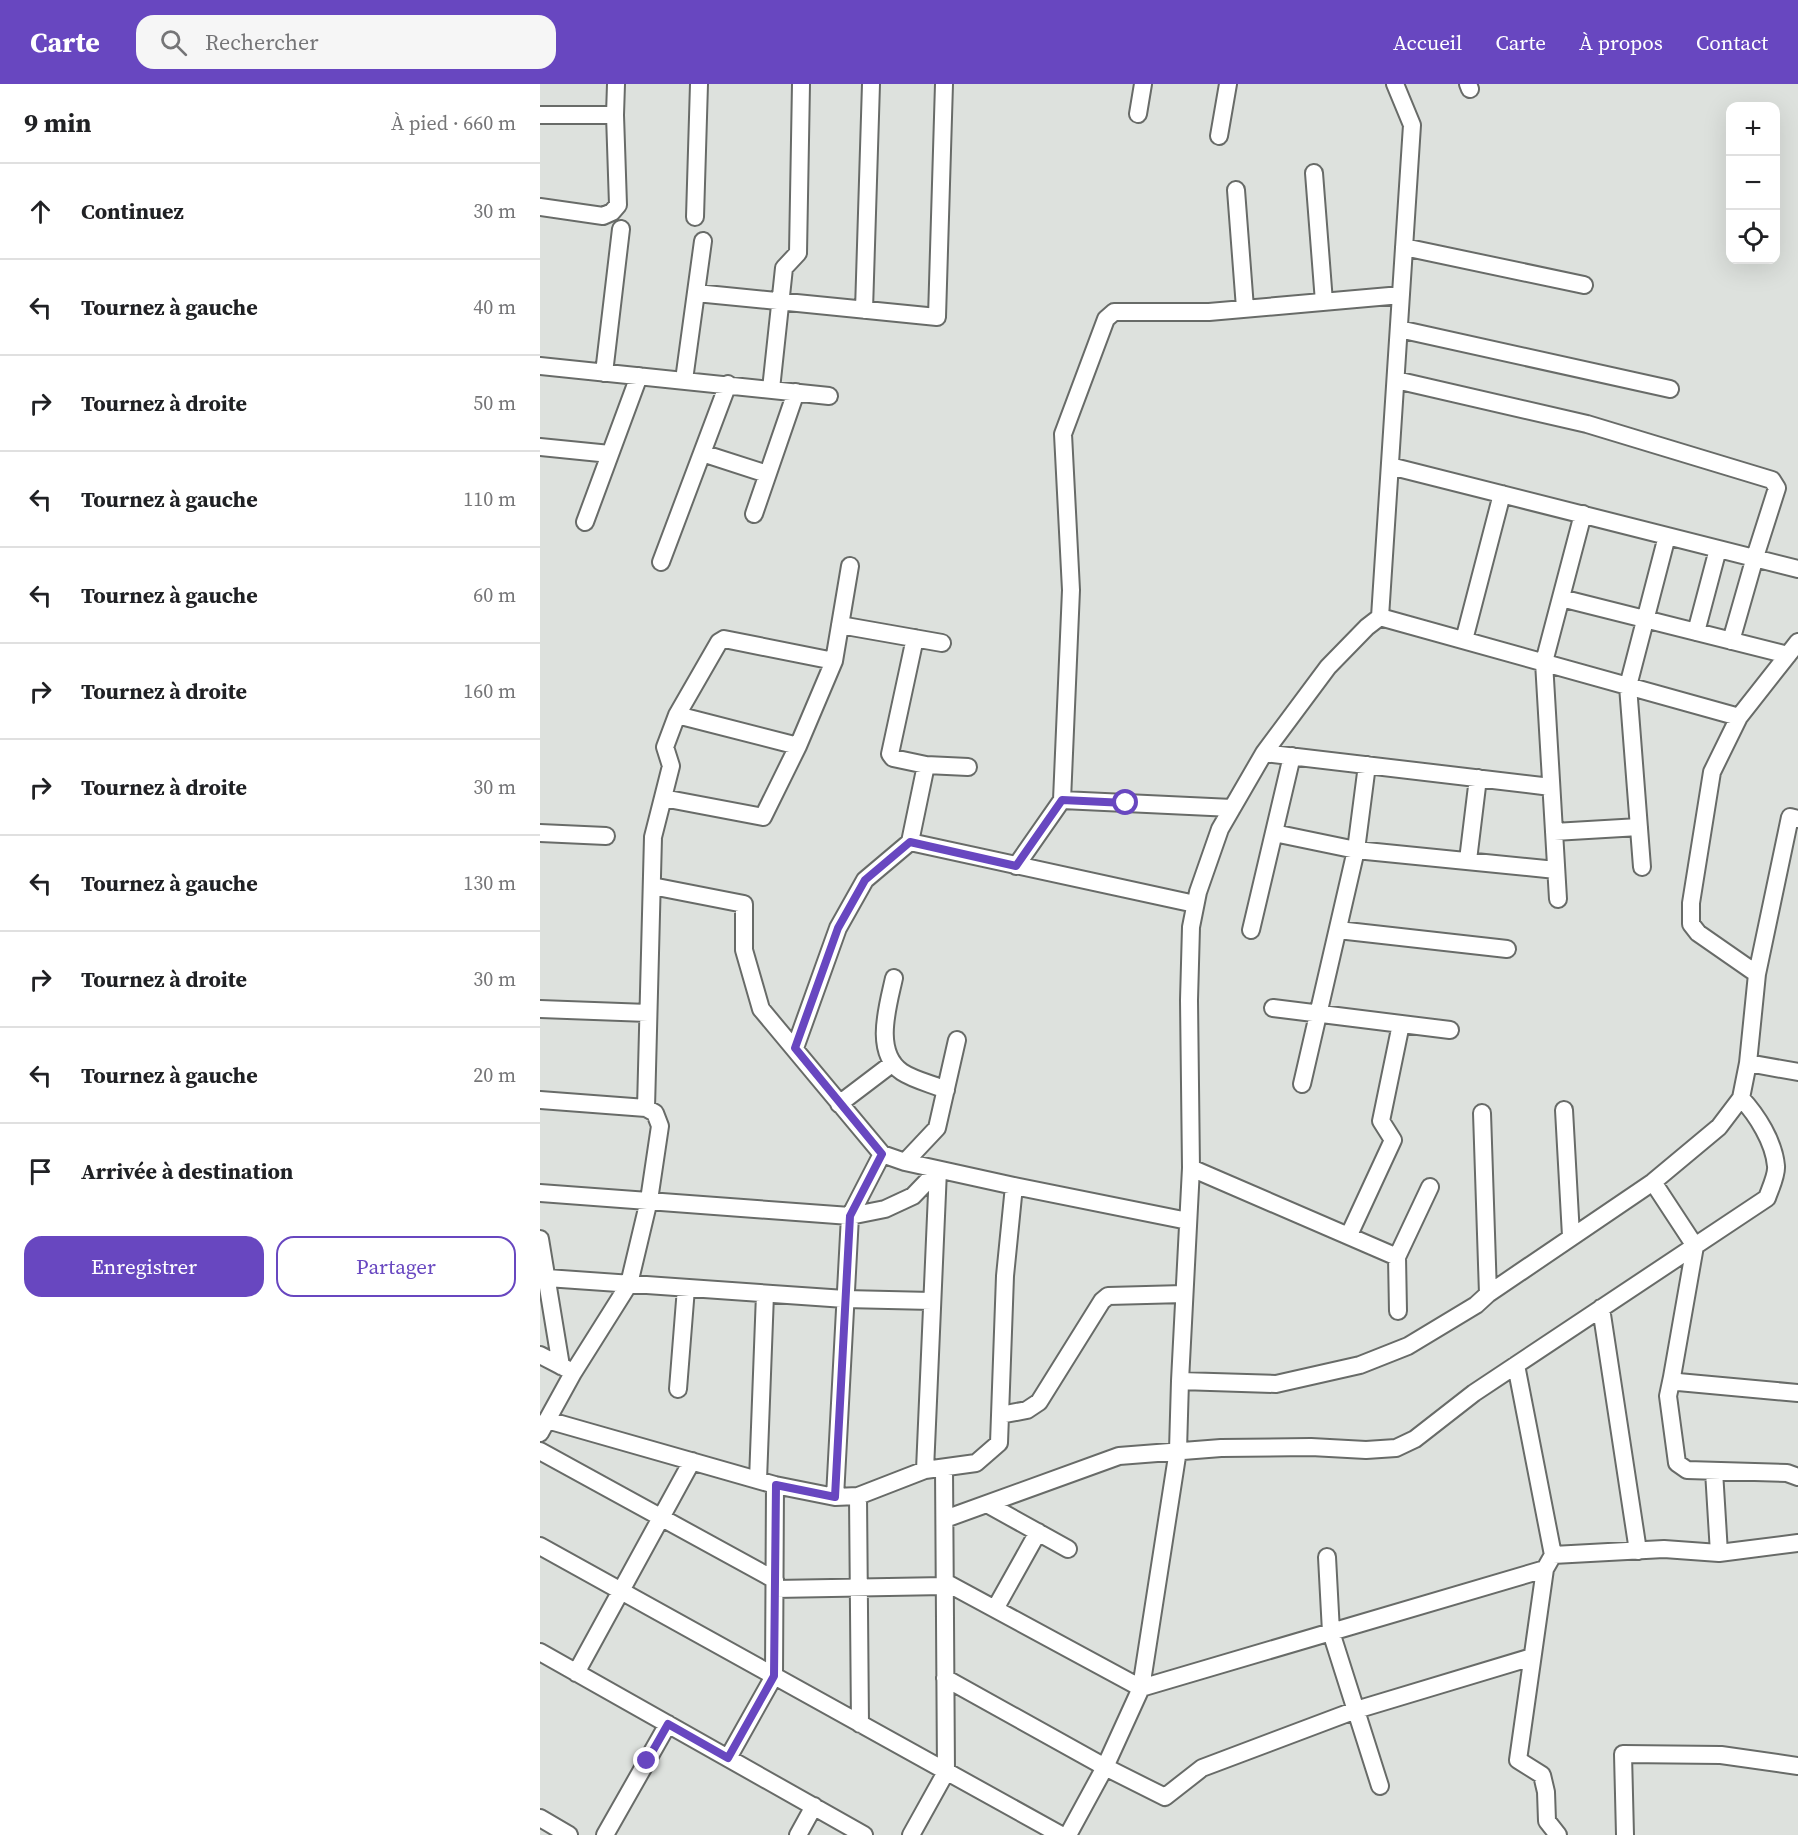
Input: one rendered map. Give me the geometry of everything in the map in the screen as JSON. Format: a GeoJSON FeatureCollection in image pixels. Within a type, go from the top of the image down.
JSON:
{"type":"FeatureCollection","features":[{"type":"Feature","properties":{"kind":"street"},"geometry":{"type":"LineString","coordinates":[[540,207],[603,216],[612,213],[618,205],[616,84]]}},
{"type":"Feature","properties":{"kind":"street"},"geometry":{"type":"LineString","coordinates":[[695,217],[699,84]]}},
{"type":"Feature","properties":{"kind":"street"},"geometry":{"type":"LineString","coordinates":[[771,389],[784,268],[798,253],[801,84]]}},
{"type":"Feature","properties":{"kind":"street"},"geometry":{"type":"LineString","coordinates":[[864,310],[871,84]]}},
{"type":"Feature","properties":{"kind":"street"},"geometry":{"type":"LineString","coordinates":[[696,292],[937,317],[944,84]]}},
{"type":"Feature","properties":{"kind":"street"},"geometry":{"type":"LineString","coordinates":[[1138,114],[1143,84]]}},
{"type":"Feature","properties":{"kind":"street"},"geometry":{"type":"LineString","coordinates":[[1220,136],[1227,84]]}},
{"type":"Feature","properties":{"kind":"street"},"geometry":{"type":"LineString","coordinates":[[1068,1835],[1105,1767],[1141,1688],[1178,1450],[1191,1168],[1189,1000],[1191,927],[1198,892],[1220,829],[1264,753],[1328,667],[1367,627],[1380,617],[1412,125],[1395,84]]}},
{"type":"Feature","properties":{"kind":"street"},"geometry":{"type":"LineString","coordinates":[[540,115],[615,115]]}},
{"type":"Feature","properties":{"kind":"street"},"geometry":{"type":"LineString","coordinates":[[1314,173],[1324,302]]}},
{"type":"Feature","properties":{"kind":"street"},"geometry":{"type":"LineString","coordinates":[[1236,190],[1245,308]]}},
{"type":"Feature","properties":{"kind":"street"},"geometry":{"type":"LineString","coordinates":[[604,373],[621,229]]}},
{"type":"Feature","properties":{"kind":"street"},"geometry":{"type":"LineString","coordinates":[[684,380],[703,241]]}},
{"type":"Feature","properties":{"kind":"street"},"geometry":{"type":"LineString","coordinates":[[1404,247],[1584,285]]}},
{"type":"Feature","properties":{"kind":"street"},"geometry":{"type":"LineString","coordinates":[[1016,866],[1062,800],[1071,590],[1063,434],[1106,319],[1114,312],[1209,312],[1401,295]]}},
{"type":"Feature","properties":{"kind":"street"},"geometry":{"type":"LineString","coordinates":[[1399,329],[1670,389]]}},
{"type":"Feature","properties":{"kind":"street"},"geometry":{"type":"LineString","coordinates":[[540,366],[829,396]]}},
{"type":"Feature","properties":{"kind":"street"},"geometry":{"type":"LineString","coordinates":[[585,522],[639,376]]}},
{"type":"Feature","properties":{"kind":"street"},"geometry":{"type":"LineString","coordinates":[[1396,380],[1587,424],[1772,480],[1778,488],[1731,640]]}},
{"type":"Feature","properties":{"kind":"street"},"geometry":{"type":"LineString","coordinates":[[661,562],[728,384]]}},
{"type":"Feature","properties":{"kind":"street"},"geometry":{"type":"LineString","coordinates":[[754,514],[796,392]]}},
{"type":"Feature","properties":{"kind":"street"},"geometry":{"type":"LineString","coordinates":[[540,447],[610,454]]}},
{"type":"Feature","properties":{"kind":"street"},"geometry":{"type":"LineString","coordinates":[[702,453],[767,474]]}},
{"type":"Feature","properties":{"kind":"street"},"geometry":{"type":"LineString","coordinates":[[1390,466],[1798,569]]}},
{"type":"Feature","properties":{"kind":"street"},"geometry":{"type":"LineString","coordinates":[[1464,640],[1502,494]]}},
{"type":"Feature","properties":{"kind":"street"},"geometry":{"type":"LineString","coordinates":[[1558,899],[1544,663],[1583,514]]}},
{"type":"Feature","properties":{"kind":"street"},"geometry":{"type":"LineString","coordinates":[[1642,867],[1628,686],[1668,536]]}},
{"type":"Feature","properties":{"kind":"street"},"geometry":{"type":"LineString","coordinates":[[1696,632],[1718,549]]}},
{"type":"Feature","properties":{"kind":"street"},"geometry":{"type":"LineString","coordinates":[[663,798],[763,817],[798,746],[834,662],[850,566]]}},
{"type":"Feature","properties":{"kind":"street"},"geometry":{"type":"LineString","coordinates":[[1561,598],[1731,640],[1793,648]]}},
{"type":"Feature","properties":{"kind":"street"},"geometry":{"type":"LineString","coordinates":[[1380,617],[1739,717]]}},
{"type":"Feature","properties":{"kind":"street"},"geometry":{"type":"LineString","coordinates":[[840,625],[942,643]]}},
{"type":"Feature","properties":{"kind":"street"},"geometry":{"type":"LineString","coordinates":[[915,638],[890,754],[893,758],[926,765],[968,767]]}},
{"type":"Feature","properties":{"kind":"street"},"geometry":{"type":"LineString","coordinates":[[646,1108],[653,837],[671,766],[665,747],[677,715],[719,642],[724,639],[834,662]]}},
{"type":"Feature","properties":{"kind":"street"},"geometry":{"type":"LineString","coordinates":[[1758,974],[1698,933],[1691,924],[1690,903],[1712,772],[1739,717],[1793,648]]}},
{"type":"Feature","properties":{"kind":"street"},"geometry":{"type":"LineString","coordinates":[[677,715],[798,746]]}},
{"type":"Feature","properties":{"kind":"street"},"geometry":{"type":"LineString","coordinates":[[1264,753],[1551,787]]}},
{"type":"Feature","properties":{"kind":"street"},"geometry":{"type":"LineString","coordinates":[[1251,930],[1292,756]]}},
{"type":"Feature","properties":{"kind":"street"},"geometry":{"type":"LineString","coordinates":[[795,1048],[838,928],[865,880],[910,842],[926,765]]}},
{"type":"Feature","properties":{"kind":"street"},"geometry":{"type":"LineString","coordinates":[[1302,1084],[1356,850],[1367,765]]}},
{"type":"Feature","properties":{"kind":"street"},"geometry":{"type":"LineString","coordinates":[[1468,860],[1478,778]]}},
{"type":"Feature","properties":{"kind":"street"},"geometry":{"type":"LineString","coordinates":[[1062,800],[1232,808]]}},
{"type":"Feature","properties":{"kind":"street"},"geometry":{"type":"LineString","coordinates":[[1180,1381],[1276,1384],[1360,1365],[1408,1346],[1476,1305],[1488,1294],[1571,1236],[1653,1182],[1719,1127],[1741,1098],[1748,1063],[1758,974],[1790,817],[1798,819]]}},
{"type":"Feature","properties":{"kind":"street"},"geometry":{"type":"LineString","coordinates":[[1554,832],[1639,827]]}},
{"type":"Feature","properties":{"kind":"street"},"geometry":{"type":"LineString","coordinates":[[540,832],[606,836]]}},
{"type":"Feature","properties":{"kind":"street"},"geometry":{"type":"LineString","coordinates":[[1274,833],[1356,850],[1556,870]]}},
{"type":"Feature","properties":{"kind":"street"},"geometry":{"type":"LineString","coordinates":[[910,842],[1196,904]]}},
{"type":"Feature","properties":{"kind":"street"},"geometry":{"type":"LineString","coordinates":[[652,886],[744,904],[744,950],[761,1009],[882,1154],[938,1170],[1188,1221]]}},
{"type":"Feature","properties":{"kind":"street"},"geometry":{"type":"LineString","coordinates":[[1338,930],[1506,949]]}},
{"type":"Feature","properties":{"kind":"street"},"geometry":{"type":"LineString","coordinates":[[894,978],[886,1014],[885,1041],[893,1063],[903,1072],[946,1089]]}},
{"type":"Feature","properties":{"kind":"street"},"geometry":{"type":"LineString","coordinates":[[1273,1008],[1450,1030]]}},
{"type":"Feature","properties":{"kind":"street"},"geometry":{"type":"LineString","coordinates":[[540,1009],[648,1013]]}},
{"type":"Feature","properties":{"kind":"street"},"geometry":{"type":"LineString","coordinates":[[1349,1235],[1393,1140],[1381,1122],[1401,1024]]}},
{"type":"Feature","properties":{"kind":"street"},"geometry":{"type":"LineString","coordinates":[[905,1162],[937,1128],[957,1040]]}},
{"type":"Feature","properties":{"kind":"street"},"geometry":{"type":"LineString","coordinates":[[839,1104],[893,1063]]}},
{"type":"Feature","properties":{"kind":"street"},"geometry":{"type":"LineString","coordinates":[[1748,1063],[1798,1072]]}},
{"type":"Feature","properties":{"kind":"street"},"geometry":{"type":"LineString","coordinates":[[945,1520],[1119,1456],[1221,1448],[1311,1446],[1366,1450],[1396,1448],[1415,1439],[1474,1393],[1767,1198],[1776,1167],[1768,1138],[1755,1113],[1741,1098]]}},
{"type":"Feature","properties":{"kind":"street"},"geometry":{"type":"LineString","coordinates":[[540,1100],[646,1108],[655,1113],[660,1126],[649,1200],[629,1284],[567,1369],[544,1426],[692,1461],[776,1485],[835,1497],[858,1496],[925,1470],[976,1463],[999,1443],[1005,1276],[1014,1186]]}},
{"type":"Feature","properties":{"kind":"street"},"geometry":{"type":"LineString","coordinates":[[1564,1110],[1571,1236]]}},
{"type":"Feature","properties":{"kind":"street"},"geometry":{"type":"LineString","coordinates":[[1482,1113],[1488,1294]]}},
{"type":"Feature","properties":{"kind":"street"},"geometry":{"type":"LineString","coordinates":[[835,1497],[850,1216],[882,1154]]}},
{"type":"Feature","properties":{"kind":"street"},"geometry":{"type":"LineString","coordinates":[[1191,1168],[1397,1257]]}},
{"type":"Feature","properties":{"kind":"street"},"geometry":{"type":"LineString","coordinates":[[540,1193],[850,1216],[885,1209],[913,1196],[938,1170]]}},
{"type":"Feature","properties":{"kind":"street"},"geometry":{"type":"LineString","coordinates":[[925,1470],[938,1170]]}},
{"type":"Feature","properties":{"kind":"street"},"geometry":{"type":"LineString","coordinates":[[1653,1182],[1695,1246],[1668,1396],[1677,1463],[1687,1470],[1787,1473],[1798,1477]]}},
{"type":"Feature","properties":{"kind":"street"},"geometry":{"type":"LineString","coordinates":[[1398,1311],[1397,1257],[1430,1187]]}},
{"type":"Feature","properties":{"kind":"street"},"geometry":{"type":"LineString","coordinates":[[540,1239],[547,1278],[546,1303],[567,1369]]}},
{"type":"Feature","properties":{"kind":"street"},"geometry":{"type":"LineString","coordinates":[[547,1278],[845,1299],[932,1301]]}},
{"type":"Feature","properties":{"kind":"street"},"geometry":{"type":"LineString","coordinates":[[678,1389],[686,1288]]}},
{"type":"Feature","properties":{"kind":"street"},"geometry":{"type":"LineString","coordinates":[[758,1480],[765,1294]]}},
{"type":"Feature","properties":{"kind":"street"},"geometry":{"type":"LineString","coordinates":[[1000,1415],[1027,1410],[1040,1402],[1102,1301],[1108,1296],[1184,1294]]}},
{"type":"Feature","properties":{"kind":"street"},"geometry":{"type":"LineString","coordinates":[[1602,1308],[1638,1551]]}},
{"type":"Feature","properties":{"kind":"street"},"geometry":{"type":"LineString","coordinates":[[540,1355],[567,1369]]}},
{"type":"Feature","properties":{"kind":"street"},"geometry":{"type":"LineString","coordinates":[[1516,1365],[1549,1562],[1532,1657],[1518,1760],[1542,1775],[1546,1792],[1547,1821],[1558,1835]]}},
{"type":"Feature","properties":{"kind":"street"},"geometry":{"type":"LineString","coordinates":[[1672,1377],[1678,1382],[1798,1393]]}},
{"type":"Feature","properties":{"kind":"street"},"geometry":{"type":"LineString","coordinates":[[540,1451],[661,1517],[775,1584],[858,1588],[945,1584],[1141,1688],[1331,1632],[1549,1562],[1664,1549],[1719,1553],[1798,1544]]}},
{"type":"Feature","properties":{"kind":"street"},"geometry":{"type":"LineString","coordinates":[[576,1673],[692,1461]]}},
{"type":"Feature","properties":{"kind":"street"},"geometry":{"type":"LineString","coordinates":[[911,1835],[946,1772],[944,1468]]}},
{"type":"Feature","properties":{"kind":"street"},"geometry":{"type":"LineString","coordinates":[[1714,1471],[1719,1553]]}},
{"type":"Feature","properties":{"kind":"street"},"geometry":{"type":"LineString","coordinates":[[728,1758],[774,1676],[776,1485]]}},
{"type":"Feature","properties":{"kind":"street"},"geometry":{"type":"LineString","coordinates":[[858,1496],[860,1724]]}},
{"type":"Feature","properties":{"kind":"street"},"geometry":{"type":"LineString","coordinates":[[987,1504],[1068,1549]]}},
{"type":"Feature","properties":{"kind":"street"},"geometry":{"type":"LineString","coordinates":[[995,1609],[1038,1532]]}},
{"type":"Feature","properties":{"kind":"street"},"geometry":{"type":"LineString","coordinates":[[540,1546],[1061,1835]]}},
{"type":"Feature","properties":{"kind":"street"},"geometry":{"type":"LineString","coordinates":[[1327,1557],[1331,1632],[1380,1786]]}},
{"type":"Feature","properties":{"kind":"street"},"geometry":{"type":"LineString","coordinates":[[542,1657],[576,1673],[864,1835]]}},
{"type":"Feature","properties":{"kind":"street"},"geometry":{"type":"LineString","coordinates":[[945,1678],[1105,1767],[1165,1797],[1202,1768],[1356,1710],[1532,1657]]}},
{"type":"Feature","properties":{"kind":"street"},"geometry":{"type":"LineString","coordinates":[[605,1835],[668,1724]]}},
{"type":"Feature","properties":{"kind":"street"},"geometry":{"type":"LineString","coordinates":[[1625,1835],[1623,1754],[1721,1755],[1798,1766]]}},
{"type":"Feature","properties":{"kind":"street"},"geometry":{"type":"LineString","coordinates":[[798,1835],[814,1806]]}},
{"type":"Feature","properties":{"kind":"street"},"geometry":{"type":"LineString","coordinates":[[540,1818],[569,1835]]}},
{"type":"Feature","properties":{"kind":"route"},"geometry":{"type":"LineString","coordinates":[[647,1761],[668,1724],[728,1758],[774,1676],[776,1485],[835,1497],[850,1216],[882,1154],[795,1048],[838,928],[865,880],[910,842],[1016,866],[1062,800],[1126,803]]}}]}
